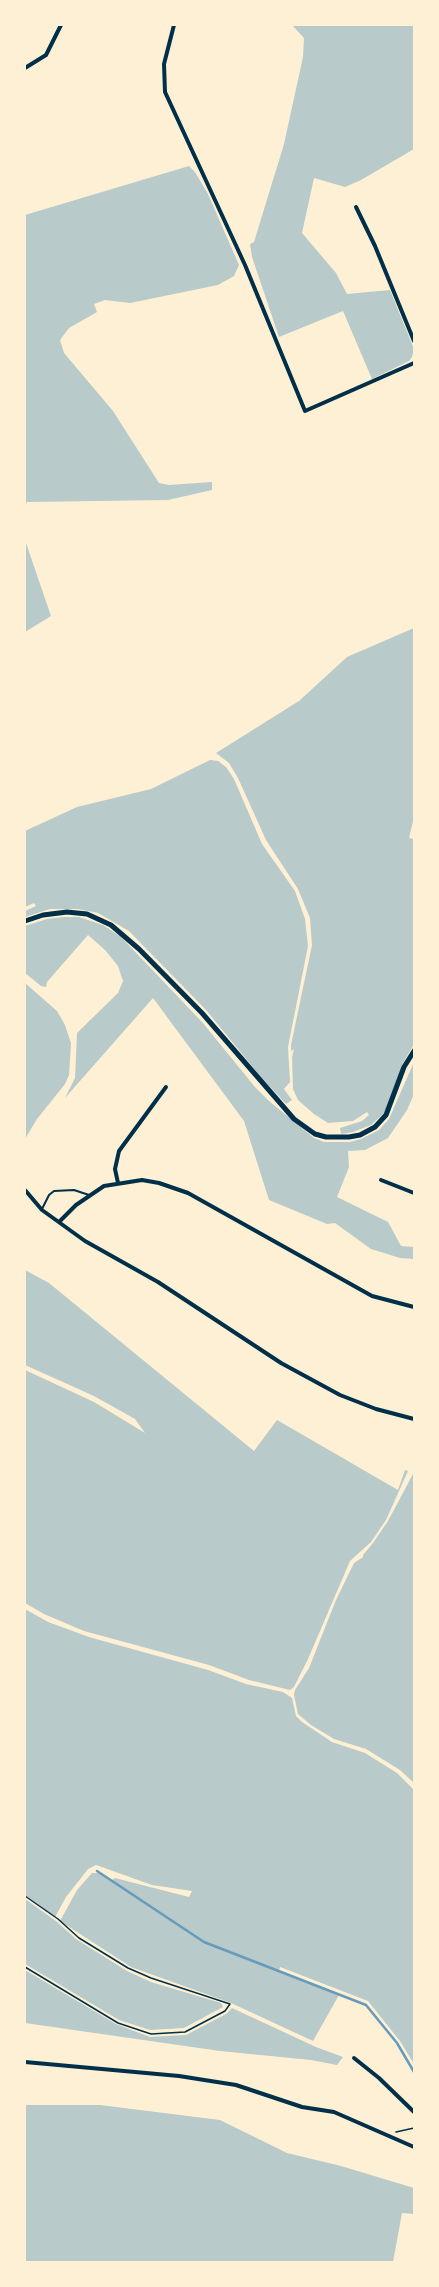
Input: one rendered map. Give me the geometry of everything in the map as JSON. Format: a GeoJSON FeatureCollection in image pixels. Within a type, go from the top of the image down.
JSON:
{"type":"FeatureCollection","features":[{"type":"Feature","properties":{"kind":"street"},"geometry":{"type":"LineString","coordinates":[[25,68],[46,55],[61,25]]}},
{"type":"Feature","properties":{"kind":"street"},"geometry":{"type":"LineString","coordinates":[[174,25],[164,64],[165,92],[244,265],[305,411],[414,363]]}},
{"type":"Feature","properties":{"kind":"street"},"geometry":{"type":"LineString","coordinates":[[356,207],[376,246],[414,341]]}},
{"type":"Feature","properties":{"kind":"street"},"geometry":{"type":"LineString","coordinates":[[25,921],[43,914],[67,912],[87,914],[111,925],[138,949],[202,1013],[294,1119],[316,1134],[326,1137],[349,1137],[360,1135],[375,1127],[386,1115],[404,1068],[414,1051]]}},
{"type":"Feature","properties":{"kind":"street"},"geometry":{"type":"LineString","coordinates":[[118,1183],[115,1168],[119,1151],[166,1087]]}},
{"type":"Feature","properties":{"kind":"street"},"geometry":{"type":"LineString","coordinates":[[59,1222],[89,1195],[104,1186],[142,1180],[174,1186],[355,1288],[389,1302],[414,1307]]}},
{"type":"Feature","properties":{"kind":"street"},"geometry":{"type":"LineString","coordinates":[[381,1180],[414,1193]]}},
{"type":"Feature","properties":{"kind":"street"},"geometry":{"type":"LineString","coordinates":[[25,1190],[42,1210],[85,1241],[158,1282],[281,1363],[340,1395],[376,1409],[414,1419]]}},
{"type":"Feature","properties":{"kind":"street"},"geometry":{"type":"LineString","coordinates":[[354,2058],[379,2078],[414,2112]]}},
{"type":"Feature","properties":{"kind":"street"},"geometry":{"type":"LineString","coordinates":[[25,2062],[179,2076],[236,2085],[302,2107],[334,2112],[414,2147]]}},
{"type":"Feature","properties":{"kind":"lane"},"geometry":{"type":"LineString","coordinates":[[42,1210],[49,1195],[54,1191],[74,1190],[89,1195]]}},
{"type":"Feature","properties":{"kind":"path"},"geometry":{"type":"LineString","coordinates":[[25,1896],[58,1919],[79,1938],[128,1968],[151,1978],[230,2004],[225,2011],[185,2032],[151,2034],[118,2022],[25,1967]]}},
{"type":"Feature","properties":{"kind":"path"},"geometry":{"type":"LineString","coordinates":[[384,2135],[414,2128]]}},
{"type":"Feature","properties":{"kind":"shaded area"},"geometry":{"type":"Polygon","coordinates":[[[292,25],[414,25],[414,149],[361,180],[345,187],[314,178],[302,233],[336,273],[347,294],[390,290],[414,349],[412,357],[409,361],[372,379],[343,311],[279,337],[252,257],[250,244],[254,242],[284,144],[303,57],[304,38],[292,25]]]}},
{"type":"Feature","properties":{"kind":"shaded area"},"geometry":{"type":"Polygon","coordinates":[[[189,166],[195,172],[208,194],[239,265],[234,276],[218,285],[130,303],[105,300],[94,304],[97,312],[69,328],[60,340],[64,353],[113,411],[159,483],[169,485],[212,482],[212,490],[168,500],[27,502],[25,506],[25,215],[189,166]]]}},
{"type":"Feature","properties":{"kind":"shaded area"},"geometry":{"type":"Polygon","coordinates":[[[25,540],[51,616],[25,632],[25,540]]]}},
{"type":"Feature","properties":{"kind":"shaded area"},"geometry":{"type":"Polygon","coordinates":[[[414,628],[414,817],[409,838],[414,839],[414,1044],[403,1063],[389,1104],[383,1114],[371,1125],[353,1132],[341,1134],[340,1128],[362,1121],[369,1115],[367,1112],[353,1121],[328,1123],[314,1114],[298,1100],[293,1089],[292,1057],[294,1049],[291,1051],[291,1045],[312,945],[310,918],[298,889],[266,840],[238,778],[229,763],[216,753],[299,701],[347,657],[414,628]]]}},
{"type":"Feature","properties":{"kind":"shaded area"},"geometry":{"type":"Polygon","coordinates":[[[210,760],[218,761],[226,767],[234,779],[262,844],[295,891],[305,919],[308,946],[288,1047],[290,1082],[284,1089],[292,1100],[286,1104],[261,1077],[206,1010],[129,931],[98,913],[78,909],[50,909],[25,917],[25,911],[36,906],[34,903],[25,907],[25,831],[77,807],[151,789],[210,760]]]}},
{"type":"Feature","properties":{"kind":"shaded area"},"geometry":{"type":"Polygon","coordinates":[[[79,917],[103,925],[121,937],[202,1022],[255,1087],[269,1101],[314,1138],[324,1142],[350,1142],[361,1139],[379,1130],[389,1119],[414,1062],[414,1094],[407,1110],[388,1138],[365,1150],[348,1151],[349,1167],[337,1197],[388,1222],[401,1246],[414,1247],[414,1259],[400,1258],[371,1249],[335,1223],[327,1224],[269,1200],[244,1121],[153,998],[65,1098],[75,1078],[77,1033],[118,993],[123,981],[118,966],[105,950],[88,935],[47,982],[46,987],[41,986],[25,973],[25,926],[47,919],[79,917]]]}},
{"type":"Feature","properties":{"kind":"shaded area"},"geometry":{"type":"Polygon","coordinates":[[[25,983],[57,1011],[65,1025],[71,1043],[69,1075],[65,1084],[37,1119],[25,1139],[25,983]]]}},
{"type":"Feature","properties":{"kind":"shaded area"},"geometry":{"type":"Polygon","coordinates":[[[25,1270],[49,1283],[254,1451],[277,1420],[398,1490],[405,1470],[408,1471],[386,1520],[371,1542],[350,1561],[308,1659],[294,1687],[290,1690],[249,1680],[209,1665],[84,1631],[44,1614],[25,1603],[25,1370],[94,1402],[145,1433],[135,1419],[94,1396],[25,1365],[25,1270]]]}},
{"type":"Feature","properties":{"kind":"shaded area"},"geometry":{"type":"Polygon","coordinates":[[[413,1474],[414,1783],[400,1770],[366,1749],[334,1739],[311,1725],[298,1714],[294,1695],[295,1690],[309,1668],[336,1600],[354,1563],[363,1557],[388,1521],[413,1474]]]}},
{"type":"Feature","properties":{"kind":"shaded area"},"geometry":{"type":"Polygon","coordinates":[[[25,1609],[48,1622],[89,1637],[208,1670],[246,1684],[283,1692],[292,1698],[296,1716],[302,1722],[332,1742],[365,1753],[397,1773],[414,1790],[414,2064],[400,2041],[368,2001],[280,1967],[279,1971],[339,1995],[313,2041],[231,2003],[131,1967],[60,1921],[77,1890],[92,1873],[99,1873],[110,1881],[115,1878],[189,1897],[192,1891],[152,1885],[96,1865],[88,1869],[66,1897],[55,1917],[25,1895],[25,1609]]]}},
{"type":"Feature","properties":{"kind":"shaded area"},"geometry":{"type":"Polygon","coordinates":[[[25,1899],[56,1921],[76,1939],[127,1971],[151,1982],[221,2003],[223,2007],[184,2028],[150,2030],[119,2020],[25,1964],[25,1899]]]}},
{"type":"Feature","properties":{"kind":"shaded area"},"geometry":{"type":"Polygon","coordinates":[[[25,1970],[116,2024],[150,2037],[186,2035],[226,2014],[232,2008],[316,2047],[343,2057],[337,2065],[311,2060],[220,2051],[25,2023],[25,1970]]]}},
{"type":"Feature","properties":{"kind":"shaded area"},"geometry":{"type":"Polygon","coordinates":[[[25,2105],[100,2105],[220,2120],[287,2153],[341,2166],[414,2188],[414,2214],[402,2213],[393,2262],[25,2262],[25,2105]]]}},
{"type":"Feature","properties":{"kind":"waterway"},"geometry":{"type":"LineString","coordinates":[[97,1871],[204,1942],[366,2005],[397,2043],[414,2072]]}}]}
